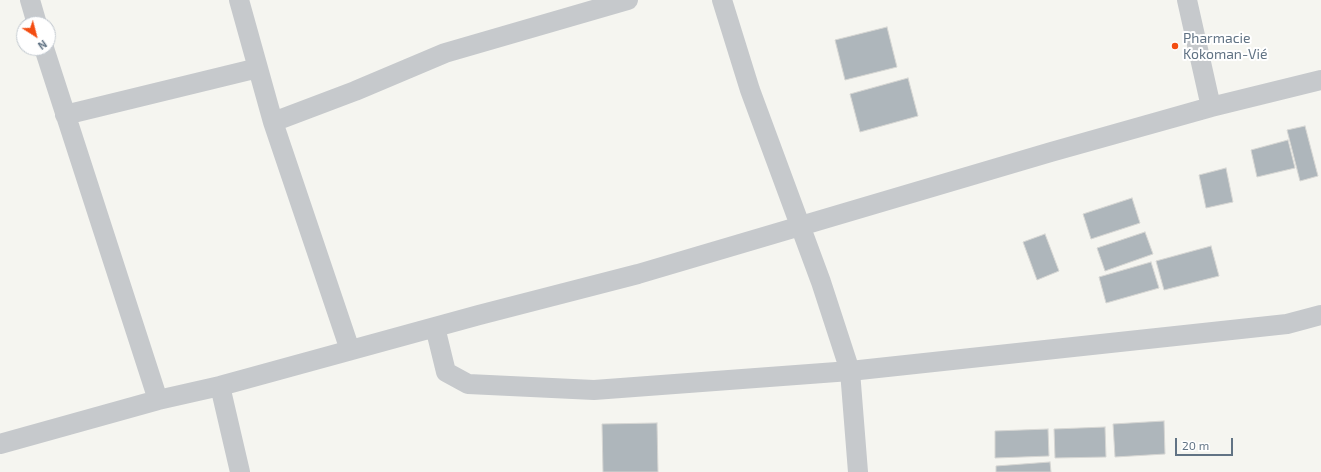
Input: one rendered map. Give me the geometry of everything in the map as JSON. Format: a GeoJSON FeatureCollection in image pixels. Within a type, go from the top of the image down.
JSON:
{"type":"FeatureCollection","features":[{"type":"Feature","properties":{"kind":"street"},"geometry":{"type":"LineString","coordinates":[[30,0],[35,16]]}},
{"type":"Feature","properties":{"kind":"street"},"geometry":{"type":"LineString","coordinates":[[240,0],[273,122],[350,350]]}},
{"type":"Feature","properties":{"kind":"street"},"geometry":{"type":"LineString","coordinates":[[273,122],[355,91],[445,53],[628,0]]}},
{"type":"Feature","properties":{"kind":"street"},"geometry":{"type":"LineString","coordinates":[[722,0],[750,90],[801,227],[850,371],[858,472]]}},
{"type":"Feature","properties":{"kind":"street"},"geometry":{"type":"LineString","coordinates":[[1187,0],[1211,107]]}},
{"type":"Feature","properties":{"kind":"street"},"geometry":{"type":"LineString","coordinates":[[47,56],[158,400]]}},
{"type":"Feature","properties":{"kind":"street"},"geometry":{"type":"LineString","coordinates":[[65,115],[258,68]]}},
{"type":"Feature","properties":{"kind":"street"},"geometry":{"type":"LineString","coordinates":[[0,444],[158,400],[220,386],[435,327],[638,274],[1051,152],[1211,107],[1321,80]]}},
{"type":"Feature","properties":{"kind":"street"},"geometry":{"type":"LineString","coordinates":[[435,327],[446,372],[468,384],[594,390],[850,371],[1287,324],[1321,315]]}},
{"type":"Feature","properties":{"kind":"street"},"geometry":{"type":"LineString","coordinates":[[220,386],[240,472]]}},
{"type":"Feature","properties":{"kind":"building"},"geometry":{"type":"Polygon","coordinates":[[[887,27],[897,67],[845,80],[835,40],[887,27]]]}},
{"type":"Feature","properties":{"kind":"building"},"geometry":{"type":"Polygon","coordinates":[[[908,78],[918,116],[860,132],[850,94],[908,78]]]}},
{"type":"Feature","properties":{"kind":"building"},"geometry":{"type":"Polygon","coordinates":[[[1305,126],[1318,176],[1300,181],[1287,130],[1305,126]]]}},
{"type":"Feature","properties":{"kind":"building"},"geometry":{"type":"Polygon","coordinates":[[[1288,140],[1295,168],[1257,177],[1251,150],[1288,140]]]}},
{"type":"Feature","properties":{"kind":"building"},"geometry":{"type":"Polygon","coordinates":[[[1226,168],[1233,202],[1206,208],[1199,175],[1226,168]]]}},
{"type":"Feature","properties":{"kind":"building"},"geometry":{"type":"Polygon","coordinates":[[[1132,198],[1140,223],[1091,239],[1083,214],[1132,198]]]}},
{"type":"Feature","properties":{"kind":"building"},"geometry":{"type":"Polygon","coordinates":[[[1145,232],[1153,254],[1105,271],[1097,248],[1145,232]]]}},
{"type":"Feature","properties":{"kind":"building"},"geometry":{"type":"Polygon","coordinates":[[[1045,234],[1059,271],[1037,280],[1023,242],[1045,234]]]}},
{"type":"Feature","properties":{"kind":"building"},"geometry":{"type":"Polygon","coordinates":[[[1211,246],[1219,276],[1164,290],[1156,261],[1211,246]]]}},
{"type":"Feature","properties":{"kind":"building"},"geometry":{"type":"Polygon","coordinates":[[[1151,262],[1159,288],[1106,303],[1099,277],[1151,262]]]}},
{"type":"Feature","properties":{"kind":"building"},"geometry":{"type":"Polygon","coordinates":[[[1164,421],[1165,454],[1115,457],[1113,424],[1164,421]]]}},
{"type":"Feature","properties":{"kind":"building"},"geometry":{"type":"Polygon","coordinates":[[[657,423],[658,472],[603,472],[602,424],[657,423]]]}},
{"type":"Feature","properties":{"kind":"building"},"geometry":{"type":"Polygon","coordinates":[[[1105,427],[1106,457],[1055,458],[1054,429],[1105,427]]]}},
{"type":"Feature","properties":{"kind":"building"},"geometry":{"type":"Polygon","coordinates":[[[1048,429],[1049,456],[995,458],[995,431],[1048,429]]]}},
{"type":"Feature","properties":{"kind":"building"},"geometry":{"type":"Polygon","coordinates":[[[1050,462],[1051,472],[996,472],[996,466],[1050,462]]]}},
{"type":"Feature","properties":{"kind":"place","name":"Pharmacie Kokoman-Vié"},"geometry":{"type":"Point","coordinates":[1175,46]}}]}
